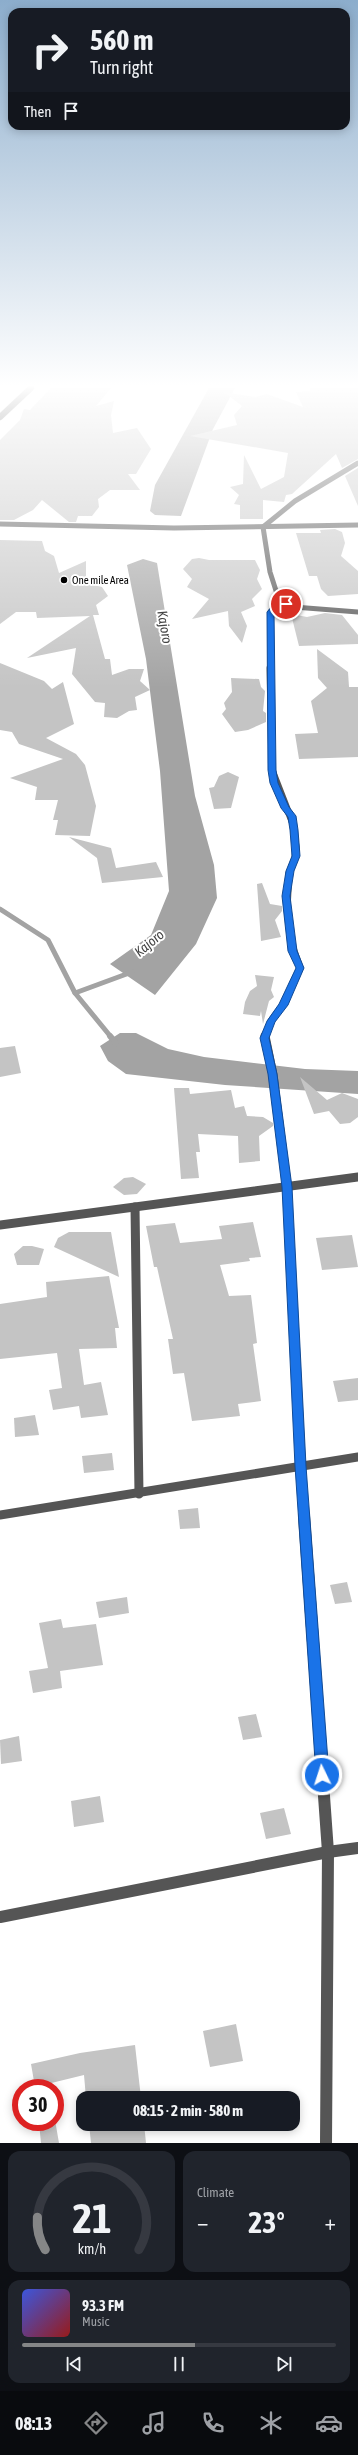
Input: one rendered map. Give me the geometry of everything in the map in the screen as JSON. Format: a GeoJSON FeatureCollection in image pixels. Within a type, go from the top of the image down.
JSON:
{"type":"FeatureCollection","features":[{"type":"Feature","properties":{"kind":"street"},"geometry":{"type":"LineString","coordinates":[[264,527],[295,501],[317,488]]}},
{"type":"Feature","properties":{"kind":"street"},"geometry":{"type":"LineString","coordinates":[[0,524],[174,528],[358,525]]}},
{"type":"Feature","properties":{"kind":"street"},"geometry":{"type":"LineString","coordinates":[[264,527],[270,572],[279,600],[294,607],[358,612]]}},
{"type":"Feature","properties":{"kind":"street"},"geometry":{"type":"LineString","coordinates":[[279,600],[270,612],[269,631],[272,770],[274,783],[285,808],[292,816],[294,830],[296,856],[290,871],[286,896],[293,951],[300,968],[284,1005],[271,1021],[264,1038],[273,1074],[287,1187],[300,1466],[328,1852],[326,2143]]}},
{"type":"Feature","properties":{"kind":"street"},"geometry":{"type":"LineString","coordinates":[[0,1225],[358,1177]]}},
{"type":"Feature","properties":{"kind":"street"},"geometry":{"type":"LineString","coordinates":[[136,1207],[139,1494]]}},
{"type":"Feature","properties":{"kind":"street"},"geometry":{"type":"LineString","coordinates":[[0,1516],[358,1457]]}},
{"type":"Feature","properties":{"kind":"street"},"geometry":{"type":"LineString","coordinates":[[0,1917],[328,1852],[358,1848]]}},
{"type":"Feature","properties":{"kind":"water"},"geometry":{"type":"Polygon","coordinates":[[[154,488],[191,488],[181,516],[155,515],[150,511],[154,488]]]}},
{"type":"Feature","properties":{"kind":"water"},"geometry":{"type":"Polygon","coordinates":[[[143,559],[157,563],[195,796],[214,865],[217,898],[196,944],[155,995],[110,964],[151,935],[169,891],[160,771],[146,659],[127,565],[143,559]]]}},
{"type":"Feature","properties":{"kind":"water"},"geometry":{"type":"Polygon","coordinates":[[[120,1033],[136,1033],[168,1049],[204,1057],[305,1069],[358,1071],[358,1094],[225,1085],[126,1074],[108,1061],[100,1046],[120,1033]]]}},
{"type":"Feature","properties":{"kind":"building"},"geometry":{"type":"Polygon","coordinates":[[[0,488],[139,488],[140,490],[110,490],[98,499],[99,507],[92,516],[78,516],[76,522],[69,522],[42,500],[33,510],[14,520],[0,520],[0,488]]]}},
{"type":"Feature","properties":{"kind":"building"},"geometry":{"type":"Polygon","coordinates":[[[231,488],[299,488],[292,494],[286,495],[284,502],[263,500],[263,519],[240,519],[240,505],[234,504],[239,495],[231,488]]]}},
{"type":"Feature","properties":{"kind":"building"},"geometry":{"type":"Polygon","coordinates":[[[350,488],[358,488],[358,506],[350,488]]]}},
{"type":"Feature","properties":{"kind":"building"},"geometry":{"type":"Polygon","coordinates":[[[335,529],[342,532],[345,543],[341,556],[358,571],[358,594],[328,596],[321,589],[317,576],[309,576],[296,533],[321,533],[320,530],[335,529]]]}},
{"type":"Feature","properties":{"kind":"building"},"geometry":{"type":"Polygon","coordinates":[[[0,540],[42,541],[45,551],[54,556],[59,573],[86,561],[86,583],[102,587],[108,596],[96,605],[99,615],[93,615],[105,659],[110,659],[112,675],[129,669],[144,669],[140,681],[150,690],[135,697],[137,710],[129,711],[117,718],[104,717],[105,703],[95,702],[72,674],[76,648],[27,658],[90,616],[37,618],[36,612],[16,612],[0,624],[0,540]]]}},
{"type":"Feature","properties":{"kind":"building"},"geometry":{"type":"Polygon","coordinates":[[[199,558],[209,560],[255,560],[260,570],[257,579],[262,589],[252,599],[255,606],[241,612],[247,626],[242,643],[229,626],[228,611],[192,619],[209,599],[187,587],[192,579],[183,569],[192,559],[199,558]]]}},
{"type":"Feature","properties":{"kind":"building"},"geometry":{"type":"Polygon","coordinates":[[[325,613],[342,615],[358,635],[358,644],[299,646],[291,614],[307,617],[325,613]]]}},
{"type":"Feature","properties":{"kind":"building"},"geometry":{"type":"Polygon","coordinates":[[[317,649],[348,672],[349,687],[358,687],[358,757],[299,759],[295,734],[318,733],[311,701],[327,688],[318,678],[317,649]]]}},
{"type":"Feature","properties":{"kind":"building"},"geometry":{"type":"Polygon","coordinates":[[[0,663],[44,681],[52,689],[63,682],[74,724],[46,738],[76,754],[85,765],[96,806],[90,836],[55,835],[58,820],[53,820],[58,800],[35,800],[37,787],[10,778],[63,759],[19,744],[12,732],[0,730],[0,663]]]}},
{"type":"Feature","properties":{"kind":"building"},"geometry":{"type":"Polygon","coordinates":[[[231,678],[259,679],[261,687],[265,691],[263,711],[266,713],[266,722],[248,730],[235,732],[222,714],[226,709],[224,703],[232,692],[231,678]]]}},
{"type":"Feature","properties":{"kind":"building"},"geometry":{"type":"Polygon","coordinates":[[[228,772],[239,777],[231,808],[214,809],[209,788],[214,787],[219,776],[228,772]]]}},
{"type":"Feature","properties":{"kind":"building"},"geometry":{"type":"Polygon","coordinates":[[[69,837],[111,848],[116,868],[156,862],[163,877],[102,883],[97,858],[69,837]]]}},
{"type":"Feature","properties":{"kind":"building"},"geometry":{"type":"Polygon","coordinates":[[[262,883],[270,904],[282,906],[282,911],[275,920],[281,937],[261,941],[257,884],[262,883]]]}},
{"type":"Feature","properties":{"kind":"building"},"geometry":{"type":"Polygon","coordinates":[[[255,975],[274,977],[271,990],[274,997],[269,1001],[263,1024],[261,1011],[260,1016],[243,1014],[245,1002],[250,991],[257,986],[255,975]]]}},
{"type":"Feature","properties":{"kind":"building"},"geometry":{"type":"Polygon","coordinates":[[[15,1046],[21,1073],[0,1077],[0,1048],[15,1046]]]}},
{"type":"Feature","properties":{"kind":"building"},"geometry":{"type":"Polygon","coordinates":[[[300,1077],[327,1100],[342,1093],[358,1099],[358,1117],[350,1123],[340,1124],[329,1111],[314,1114],[300,1077]]]}},
{"type":"Feature","properties":{"kind":"building"},"geometry":{"type":"Polygon","coordinates":[[[174,1088],[189,1088],[190,1094],[231,1090],[235,1108],[244,1106],[247,1116],[263,1117],[273,1123],[273,1126],[259,1136],[260,1161],[239,1163],[238,1136],[198,1134],[200,1152],[196,1152],[199,1178],[181,1179],[174,1088]]]}},
{"type":"Feature","properties":{"kind":"building"},"geometry":{"type":"Polygon","coordinates":[[[133,1177],[146,1184],[137,1194],[124,1195],[113,1187],[124,1178],[133,1177]]]}},
{"type":"Feature","properties":{"kind":"building"},"geometry":{"type":"Polygon","coordinates":[[[253,1222],[261,1257],[249,1258],[250,1261],[220,1265],[229,1296],[251,1295],[257,1343],[253,1344],[261,1401],[238,1404],[240,1416],[192,1421],[184,1373],[173,1374],[168,1339],[173,1339],[157,1267],[154,1267],[146,1226],[175,1223],[180,1243],[222,1239],[219,1226],[253,1222]]]}},
{"type":"Feature","properties":{"kind":"building"},"geometry":{"type":"Polygon","coordinates":[[[69,1232],[111,1232],[119,1277],[54,1247],[58,1238],[69,1232]]]}},
{"type":"Feature","properties":{"kind":"building"},"geometry":{"type":"Polygon","coordinates":[[[352,1235],[358,1267],[322,1270],[316,1238],[352,1235]]]}},
{"type":"Feature","properties":{"kind":"building"},"geometry":{"type":"Polygon","coordinates":[[[23,1246],[32,1246],[44,1249],[39,1265],[17,1265],[14,1254],[23,1246]]]}},
{"type":"Feature","properties":{"kind":"building"},"geometry":{"type":"Polygon","coordinates":[[[109,1276],[119,1328],[115,1328],[117,1348],[79,1349],[84,1385],[101,1382],[108,1415],[81,1418],[79,1406],[53,1410],[49,1390],[62,1388],[57,1353],[0,1359],[0,1304],[47,1297],[46,1282],[109,1276]]]}},
{"type":"Feature","properties":{"kind":"building"},"geometry":{"type":"Polygon","coordinates":[[[358,1378],[358,1400],[338,1402],[333,1381],[358,1378]]]}},
{"type":"Feature","properties":{"kind":"building"},"geometry":{"type":"Polygon","coordinates":[[[35,1415],[39,1435],[15,1437],[14,1418],[35,1415]]]}},
{"type":"Feature","properties":{"kind":"building"},"geometry":{"type":"Polygon","coordinates":[[[112,1453],[114,1470],[84,1473],[82,1456],[112,1453]]]}},
{"type":"Feature","properties":{"kind":"building"},"geometry":{"type":"Polygon","coordinates":[[[198,1508],[200,1528],[180,1529],[178,1510],[198,1508]]]}},
{"type":"Feature","properties":{"kind":"building"},"geometry":{"type":"Polygon","coordinates":[[[347,1582],[352,1602],[335,1604],[330,1585],[347,1582]]]}},
{"type":"Feature","properties":{"kind":"building"},"geometry":{"type":"Polygon","coordinates":[[[127,1597],[129,1613],[99,1618],[96,1602],[127,1597]]]}},
{"type":"Feature","properties":{"kind":"building"},"geometry":{"type":"Polygon","coordinates":[[[61,1619],[63,1628],[96,1624],[103,1665],[60,1671],[62,1688],[33,1693],[29,1671],[48,1668],[39,1623],[61,1619]]]}},
{"type":"Feature","properties":{"kind":"building"},"geometry":{"type":"Polygon","coordinates":[[[256,1714],[262,1737],[243,1740],[238,1717],[256,1714]]]}},
{"type":"Feature","properties":{"kind":"building"},"geometry":{"type":"Polygon","coordinates":[[[19,1736],[22,1761],[1,1764],[0,1740],[19,1736]]]}},
{"type":"Feature","properties":{"kind":"building"},"geometry":{"type":"Polygon","coordinates":[[[100,1796],[104,1822],[74,1827],[71,1801],[100,1796]]]}},
{"type":"Feature","properties":{"kind":"building"},"geometry":{"type":"Polygon","coordinates":[[[284,1808],[291,1834],[266,1839],[260,1813],[284,1808]]]}},
{"type":"Feature","properties":{"kind":"building"},"geometry":{"type":"Polygon","coordinates":[[[236,2024],[243,2061],[210,2067],[203,2031],[236,2024]]]}},
{"type":"Feature","properties":{"kind":"building"},"geometry":{"type":"Polygon","coordinates":[[[135,2045],[140,2091],[85,2091],[84,2075],[64,2080],[34,2079],[31,2064],[80,2053],[135,2045]]]}},
{"type":"Feature","properties":{"kind":"building"},"geometry":{"type":"Polygon","coordinates":[[[40,2131],[57,2131],[59,2143],[41,2143],[40,2131]]]}},
{"type":"Feature","properties":{"kind":"building"},"geometry":{"type":"Polygon","coordinates":[[[90,2131],[145,2131],[146,2143],[91,2143],[90,2131]]]}},
{"type":"Feature","properties":{"kind":"waterway"},"geometry":{"type":"LineString","coordinates":[[0,909],[48,940],[75,993]]}},
{"type":"Feature","properties":{"kind":"waterway","name":"Kajoro"},"geometry":{"type":"LineString","coordinates":[[75,993],[132,972]]}},
{"type":"Feature","properties":{"kind":"waterway","name":"Kajoro"},"geometry":{"type":"LineString","coordinates":[[75,993],[111,1037]]}},
{"type":"Feature","properties":{"kind":"waterway","name":"Kajoro"},"geometry":{"type":"LineString","coordinates":[[110,1036],[116,1043]]}},
{"type":"Feature","properties":{"kind":"place","name":"One mile Area"},"geometry":{"type":"Point","coordinates":[64,580]}},
{"type":"Feature","properties":{"kind":"route"},"geometry":{"type":"LineString","coordinates":[[286,604],[279,600],[270,612],[269,631],[272,770],[274,783],[285,808],[292,816],[294,830],[296,856],[290,871],[286,896],[288,923],[293,951],[300,968],[284,1005],[271,1021],[264,1038],[273,1074],[287,1187],[300,1466],[322,1775]]}}]}
